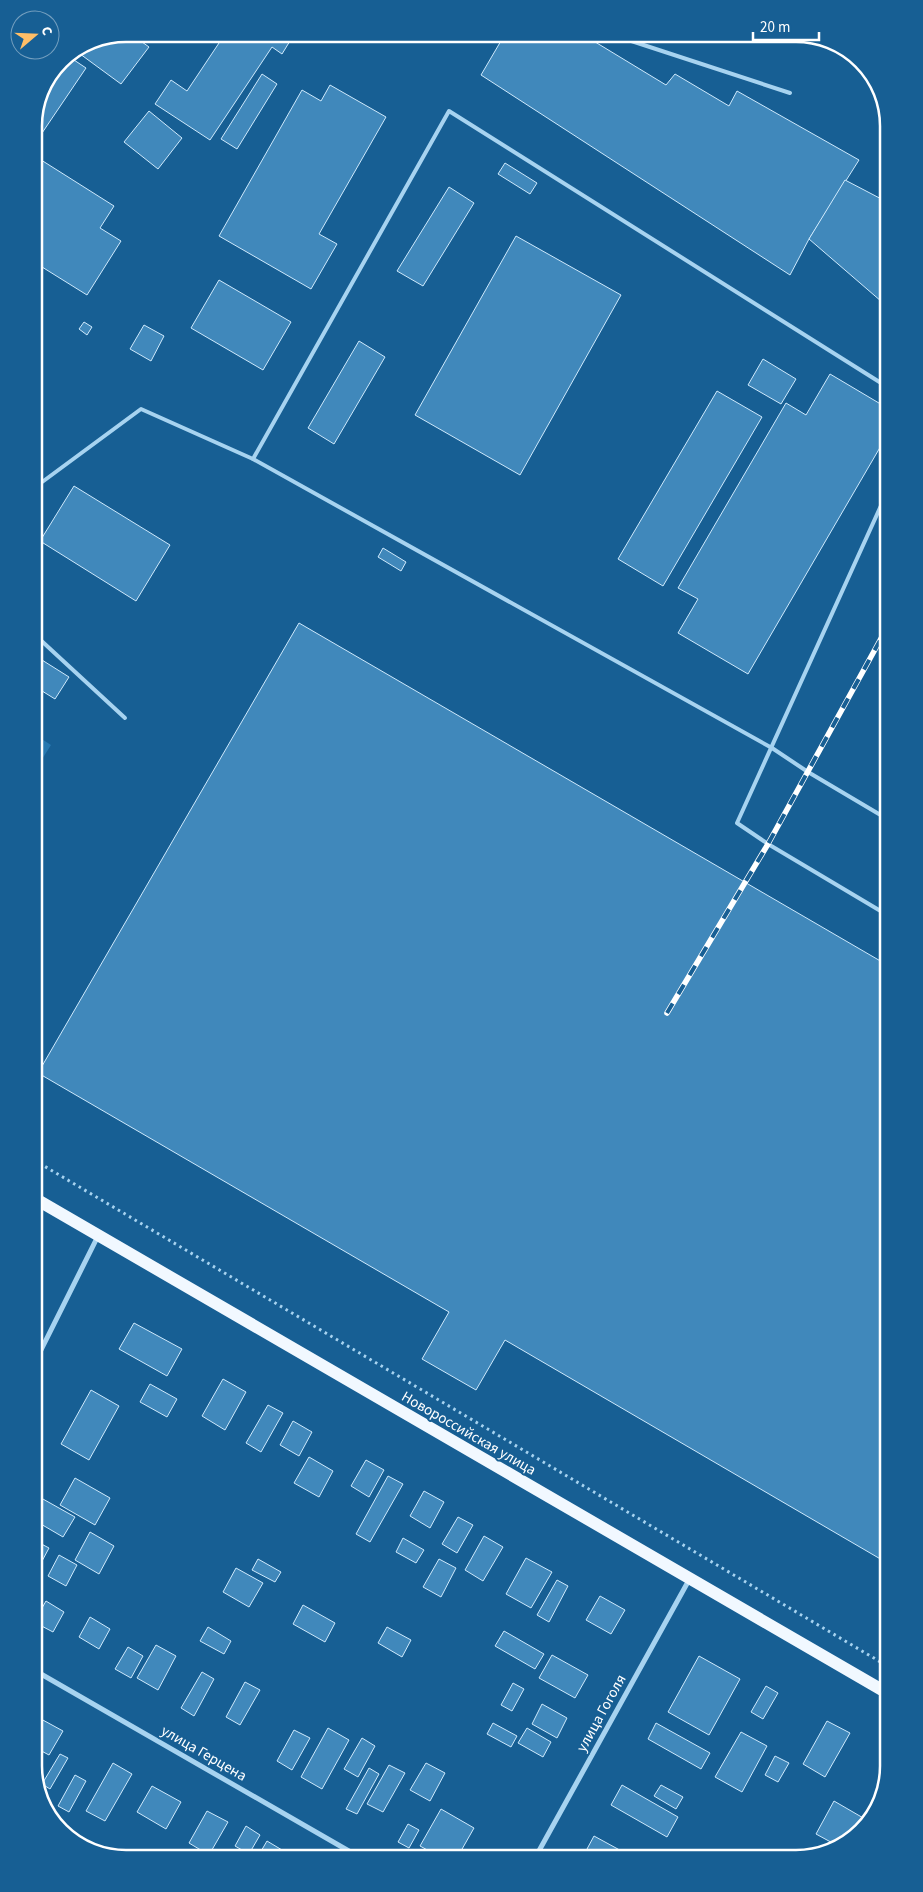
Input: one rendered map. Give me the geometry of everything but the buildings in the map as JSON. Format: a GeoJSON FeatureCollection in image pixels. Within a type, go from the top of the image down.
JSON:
{"type":"FeatureCollection","features":[{"type":"Feature","properties":{"kind":"main road","name":"Новороссийская улица"},"geometry":{"type":"LineString","coordinates":[[42,1203],[880,1689]]}},
{"type":"Feature","properties":{"kind":"street"},"geometry":{"type":"LineString","coordinates":[[42,1347],[98,1236]]}},
{"type":"Feature","properties":{"kind":"street","name":"улица Гоголя"},"geometry":{"type":"LineString","coordinates":[[540,1850],[689,1579]]}},
{"type":"Feature","properties":{"kind":"street","name":"улица Герцена"},"geometry":{"type":"LineString","coordinates":[[42,1675],[346,1849]]}},
{"type":"Feature","properties":{"kind":"lane"},"geometry":{"type":"LineString","coordinates":[[637,43],[790,93]]}},
{"type":"Feature","properties":{"kind":"lane"},"geometry":{"type":"LineString","coordinates":[[253,459],[449,111],[880,382]]}},
{"type":"Feature","properties":{"kind":"lane"},"geometry":{"type":"LineString","coordinates":[[43,482],[140,410],[253,459],[772,748],[808,772],[880,815]]}},
{"type":"Feature","properties":{"kind":"lane"},"geometry":{"type":"LineString","coordinates":[[880,508],[738,823],[768,844],[880,911]]}},
{"type":"Feature","properties":{"kind":"lane"},"geometry":{"type":"LineString","coordinates":[[43,642],[125,718]]}},
{"type":"Feature","properties":{"kind":"path"},"geometry":{"type":"LineString","coordinates":[[42,1165],[880,1662]]}},
{"type":"Feature","properties":{"kind":"shaded area"},"geometry":{"type":"Polygon","coordinates":[[[43,740],[51,745],[43,758],[43,740]]]}},
{"type":"Feature","properties":{"kind":"railway"},"geometry":{"type":"LineString","coordinates":[[667,1013],[768,844],[880,640]]}}]}
